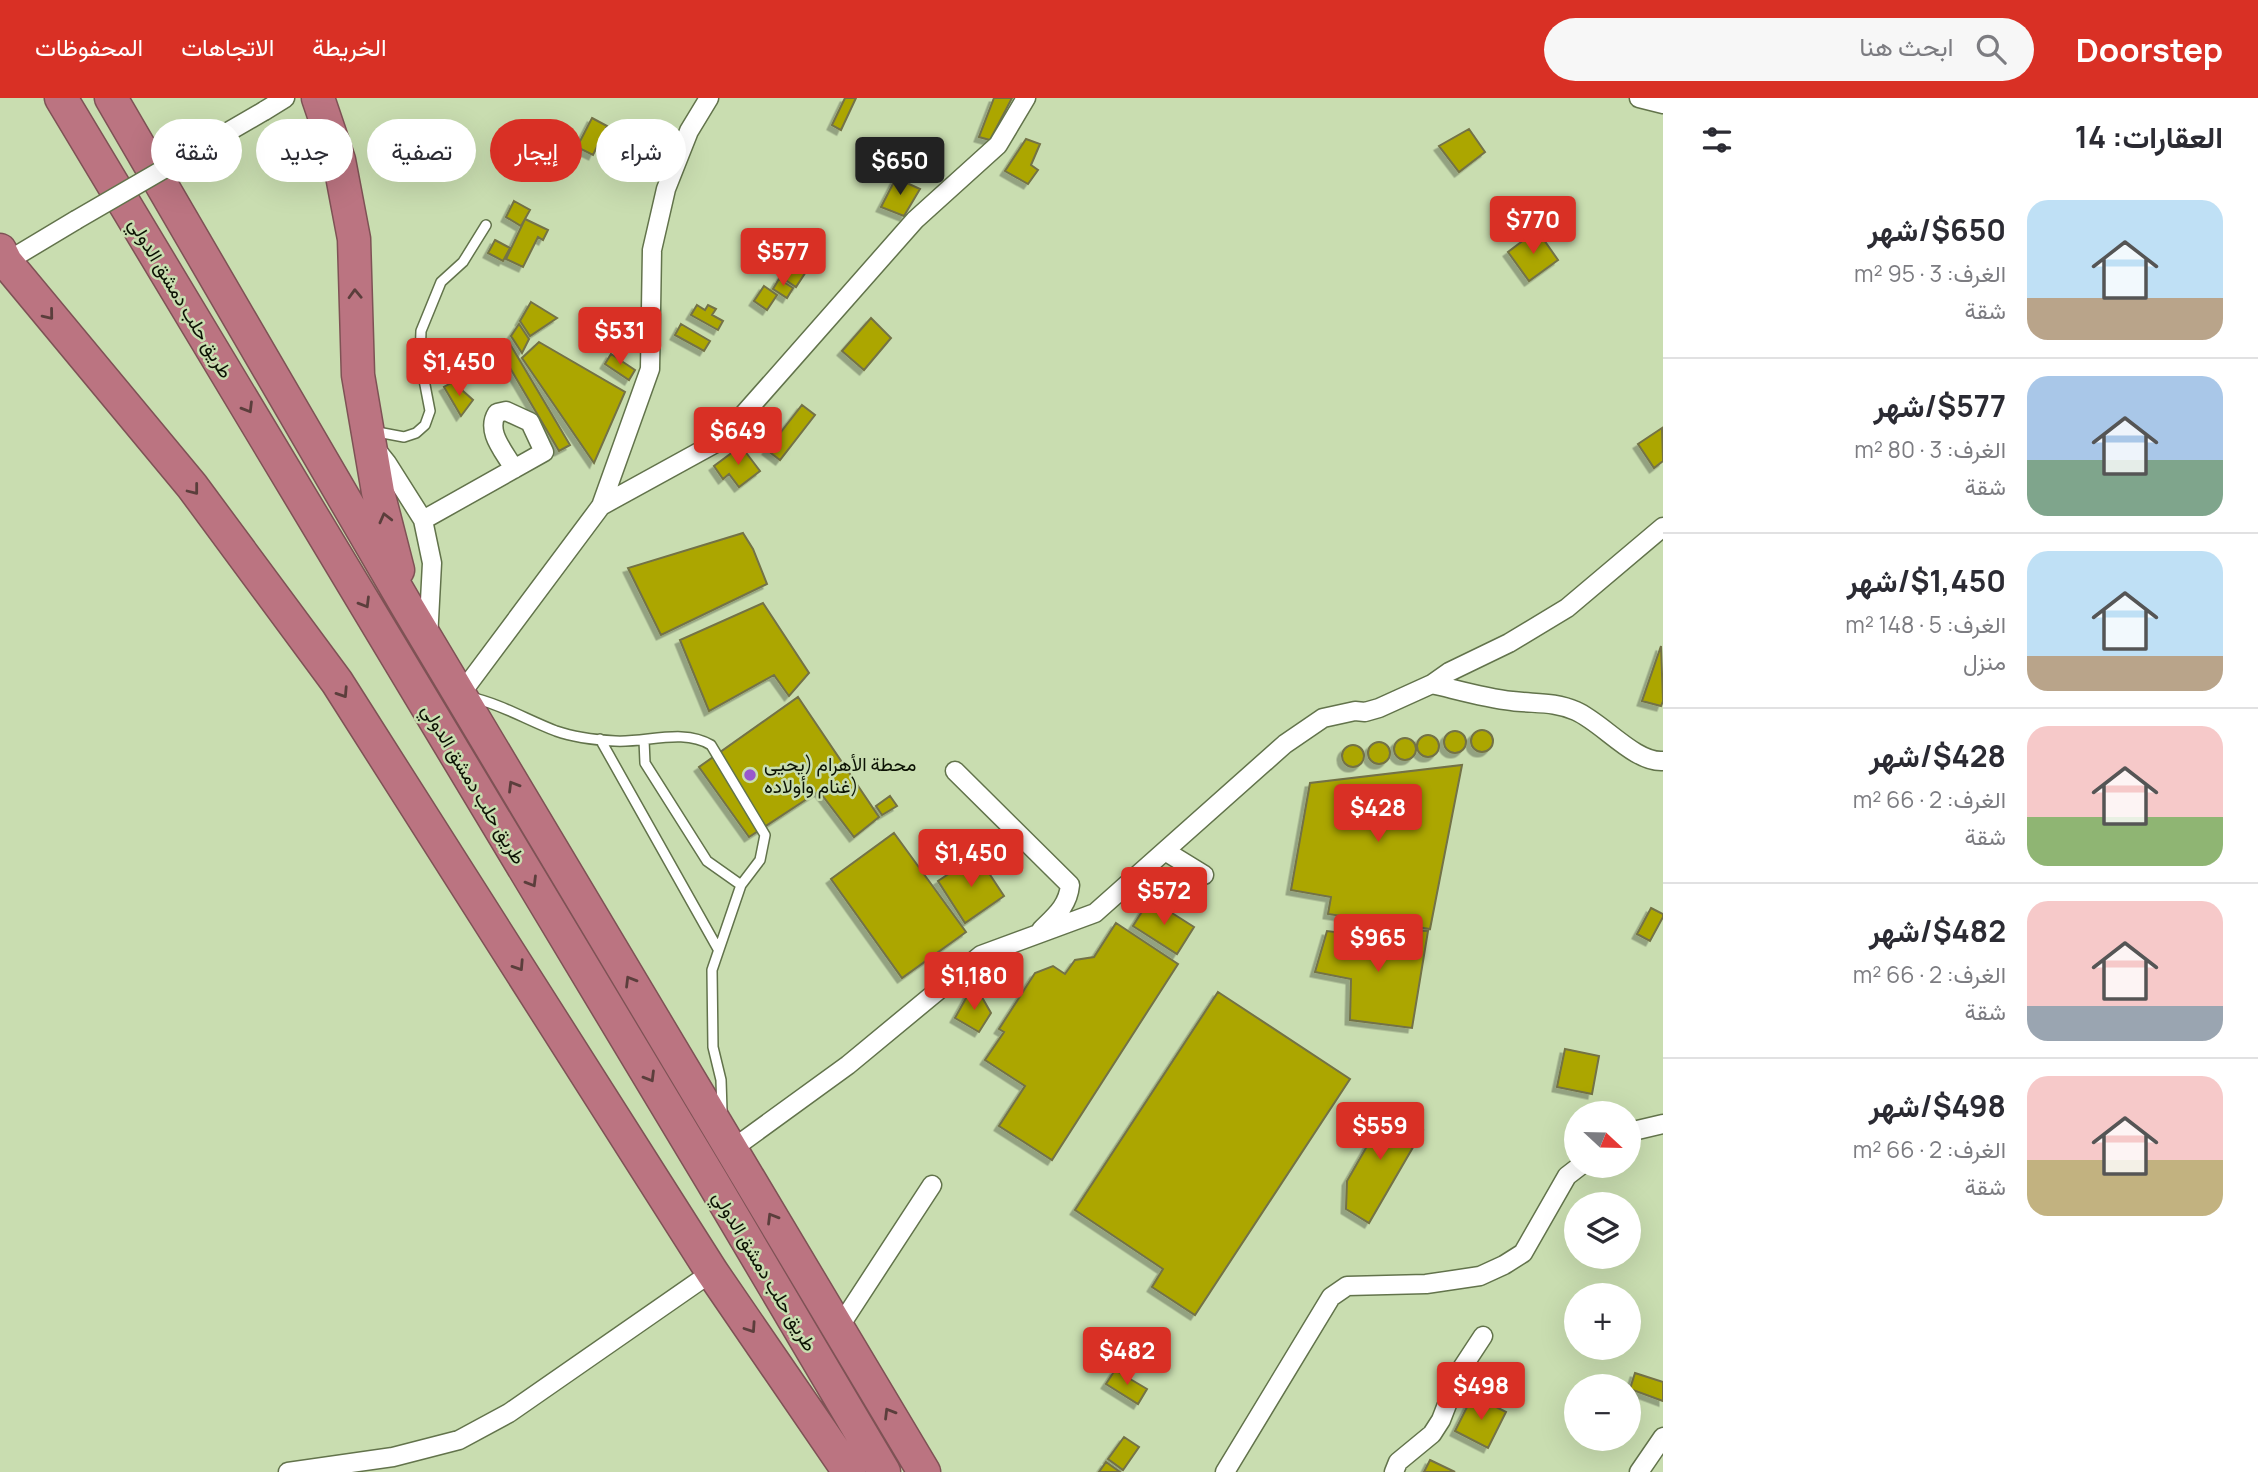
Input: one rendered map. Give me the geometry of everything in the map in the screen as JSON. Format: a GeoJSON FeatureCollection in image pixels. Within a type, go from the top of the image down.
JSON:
{"type":"FeatureCollection","features":[{"type":"Feature","properties":{"kind":"highway","name":"طريق حلب دمشق الدولي"},"geometry":{"type":"LineString","coordinates":[[61,98],[698,1157],[884,1472]]}},
{"type":"Feature","properties":{"kind":"highway","name":"طريق حلب دمشق الدولي"},"geometry":{"type":"LineString","coordinates":[[111,98],[428,642],[924,1472]]}},
{"type":"Feature","properties":{"kind":"highway"},"geometry":{"type":"LineString","coordinates":[[318,98],[339,160],[354,239],[358,374],[378,492],[408,608]]}},
{"type":"Feature","properties":{"kind":"highway"},"geometry":{"type":"LineString","coordinates":[[3,256],[192,486],[337,682],[712,1272],[849,1472]]}},
{"type":"Feature","properties":{"kind":"street"},"geometry":{"type":"LineString","coordinates":[[3,256],[76,220],[285,98]]}},
{"type":"Feature","properties":{"kind":"street"},"geometry":{"type":"LineString","coordinates":[[460,695],[601,506],[650,369],[652,250],[666,189],[689,131],[709,98]]}},
{"type":"Feature","properties":{"kind":"street"},"geometry":{"type":"LineString","coordinates":[[601,506],[721,440],[915,220],[998,145],[1026,98]]}},
{"type":"Feature","properties":{"kind":"street"},"geometry":{"type":"LineString","coordinates":[[1639,98],[1663,104]]}},
{"type":"Feature","properties":{"kind":"street"},"geometry":{"type":"LineString","coordinates":[[368,436],[423,520],[432,563],[428,642]]}},
{"type":"Feature","properties":{"kind":"street"},"geometry":{"type":"LineString","coordinates":[[423,520],[514,468]]}},
{"type":"Feature","properties":{"kind":"street"},"geometry":{"type":"LineString","coordinates":[[727,1144],[848,1065],[981,955],[1095,913],[1285,744],[1323,718],[1355,710],[1365,712],[1379,708],[1510,643],[1567,608],[1663,527]]}},
{"type":"Feature","properties":{"kind":"street"},"geometry":{"type":"LineString","coordinates":[[1432,684],[1511,701],[1549,703],[1575,710],[1601,726],[1639,756],[1654,762],[1663,761]]}},
{"type":"Feature","properties":{"kind":"street"},"geometry":{"type":"LineString","coordinates":[[955,771],[1070,885],[1069,898],[1062,909],[1036,935]]}},
{"type":"Feature","properties":{"kind":"street"},"geometry":{"type":"LineString","coordinates":[[1165,851],[1204,875]]}},
{"type":"Feature","properties":{"kind":"street"},"geometry":{"type":"LineString","coordinates":[[1642,1129],[1663,1124]]}},
{"type":"Feature","properties":{"kind":"street"},"geometry":{"type":"LineString","coordinates":[[1225,1472],[1331,1297],[1347,1286],[1426,1284],[1480,1276],[1504,1265],[1523,1253],[1566,1178]]}},
{"type":"Feature","properties":{"kind":"street"},"geometry":{"type":"LineString","coordinates":[[838,1329],[932,1185]]}},
{"type":"Feature","properties":{"kind":"street"},"geometry":{"type":"LineString","coordinates":[[288,1472],[393,1457],[459,1440],[509,1413],[712,1272]]}},
{"type":"Feature","properties":{"kind":"street"},"geometry":{"type":"LineString","coordinates":[[1394,1472],[1398,1462],[1432,1434],[1441,1420],[1460,1371],[1483,1336]]}},
{"type":"Feature","properties":{"kind":"street"},"geometry":{"type":"LineString","coordinates":[[1639,1472],[1663,1437]]}},
{"type":"Feature","properties":{"kind":"lane"},"geometry":{"type":"LineString","coordinates":[[368,436],[404,437],[416,433],[425,425],[430,411],[420,359],[421,331],[441,282],[463,262],[486,225]]}},
{"type":"Feature","properties":{"kind":"lane"},"geometry":{"type":"LineString","coordinates":[[460,695],[493,702],[559,732],[615,741],[689,737],[701,739],[711,745],[765,835],[760,860],[741,885],[712,970],[713,1047],[720,1080],[727,1144]]}},
{"type":"Feature","properties":{"kind":"lane"},"geometry":{"type":"LineString","coordinates":[[600,739],[719,949]]}},
{"type":"Feature","properties":{"kind":"lane"},"geometry":{"type":"LineString","coordinates":[[644,740],[645,763],[707,860],[741,885]]}},
{"type":"Feature","properties":{"kind":"building"},"geometry":{"type":"Polygon","coordinates":[[[845,98],[856,98],[841,130],[832,125],[845,98]]]}},
{"type":"Feature","properties":{"kind":"building"},"geometry":{"type":"Polygon","coordinates":[[[994,98],[1012,98],[990,140],[979,137],[994,98]]]}},
{"type":"Feature","properties":{"kind":"building"},"geometry":{"type":"Polygon","coordinates":[[[592,118],[596,120],[596,149],[593,155],[582,150],[582,137],[592,118]]]}},
{"type":"Feature","properties":{"kind":"building"},"geometry":{"type":"Polygon","coordinates":[[[1469,129],[1485,152],[1459,172],[1439,146],[1469,129]]]}},
{"type":"Feature","properties":{"kind":"building"},"geometry":{"type":"Polygon","coordinates":[[[1026,139],[1040,144],[1031,165],[1038,170],[1028,184],[1005,171],[1026,139]]]}},
{"type":"Feature","properties":{"kind":"building"},"geometry":{"type":"Polygon","coordinates":[[[896,178],[920,189],[904,216],[881,207],[896,178]]]}},
{"type":"Feature","properties":{"kind":"building"},"geometry":{"type":"Polygon","coordinates":[[[514,201],[530,210],[521,226],[506,217],[514,201]]]}},
{"type":"Feature","properties":{"kind":"building"},"geometry":{"type":"Polygon","coordinates":[[[525,219],[548,230],[543,240],[538,237],[523,267],[506,259],[525,219]]]}},
{"type":"Feature","properties":{"kind":"building"},"geometry":{"type":"Polygon","coordinates":[[[1537,230],[1558,260],[1529,281],[1508,252],[1537,230]]]}},
{"type":"Feature","properties":{"kind":"building"},"geometry":{"type":"Polygon","coordinates":[[[495,240],[510,248],[503,261],[488,253],[495,240]]]}},
{"type":"Feature","properties":{"kind":"building"},"geometry":{"type":"Polygon","coordinates":[[[798,251],[813,261],[796,287],[781,277],[798,251]]]}},
{"type":"Feature","properties":{"kind":"building"},"geometry":{"type":"Polygon","coordinates":[[[779,279],[793,288],[787,298],[773,289],[779,279]]]}},
{"type":"Feature","properties":{"kind":"building"},"geometry":{"type":"Polygon","coordinates":[[[764,286],[777,295],[767,310],[754,301],[764,286]]]}},
{"type":"Feature","properties":{"kind":"building"},"geometry":{"type":"Polygon","coordinates":[[[531,302],[557,318],[530,336],[520,321],[531,302]]]}},
{"type":"Feature","properties":{"kind":"building"},"geometry":{"type":"Polygon","coordinates":[[[697,305],[705,310],[708,305],[716,309],[712,315],[723,321],[718,330],[691,315],[697,305]]]}},
{"type":"Feature","properties":{"kind":"building"},"geometry":{"type":"Polygon","coordinates":[[[871,318],[891,338],[864,370],[842,351],[871,318]]]}},
{"type":"Feature","properties":{"kind":"building"},"geometry":{"type":"Polygon","coordinates":[[[519,324],[529,339],[522,353],[511,336],[519,324]]]}},
{"type":"Feature","properties":{"kind":"building"},"geometry":{"type":"Polygon","coordinates":[[[681,324],[710,341],[704,351],[675,335],[681,324]]]}},
{"type":"Feature","properties":{"kind":"building"},"geometry":{"type":"Polygon","coordinates":[[[539,342],[625,392],[594,463],[522,358],[539,342]]]}},
{"type":"Feature","properties":{"kind":"building"},"geometry":{"type":"Polygon","coordinates":[[[510,344],[570,445],[559,451],[500,351],[510,344]]]}},
{"type":"Feature","properties":{"kind":"building"},"geometry":{"type":"Polygon","coordinates":[[[611,354],[635,370],[629,380],[605,364],[611,354]]]}},
{"type":"Feature","properties":{"kind":"building"},"geometry":{"type":"Polygon","coordinates":[[[453,382],[473,400],[461,416],[444,387],[453,382]]]}},
{"type":"Feature","properties":{"kind":"building"},"geometry":{"type":"Polygon","coordinates":[[[802,405],[815,415],[780,460],[767,450],[802,405]]]}},
{"type":"Feature","properties":{"kind":"building"},"geometry":{"type":"Polygon","coordinates":[[[1662,428],[1663,461],[1654,468],[1638,444],[1662,428]]]}},
{"type":"Feature","properties":{"kind":"building"},"geometry":{"type":"Polygon","coordinates":[[[741,446],[760,471],[739,487],[729,474],[723,479],[714,466],[741,446]]]}},
{"type":"Feature","properties":{"kind":"building"},"geometry":{"type":"Polygon","coordinates":[[[743,533],[753,549],[767,584],[661,635],[628,568],[743,533]]]}},
{"type":"Feature","properties":{"kind":"building"},"geometry":{"type":"Polygon","coordinates":[[[763,603],[809,673],[789,696],[774,675],[709,711],[680,640],[763,603]]]}},
{"type":"Feature","properties":{"kind":"building"},"geometry":{"type":"Polygon","coordinates":[[[1661,646],[1663,701],[1661,706],[1642,701],[1661,646]]]}},
{"type":"Feature","properties":{"kind":"building"},"geometry":{"type":"Polygon","coordinates":[[[798,697],[879,817],[854,837],[819,791],[749,837],[699,767],[798,697]]]}},
{"type":"Feature","properties":{"kind":"building"},"geometry":{"type":"Polygon","coordinates":[[[1482,730],[1490,733],[1493,741],[1490,749],[1482,752],[1474,749],[1471,741],[1474,733],[1482,730]]]}},
{"type":"Feature","properties":{"kind":"building"},"geometry":{"type":"Polygon","coordinates":[[[1455,731],[1463,734],[1466,742],[1463,750],[1455,753],[1447,750],[1444,742],[1447,734],[1455,731]]]}},
{"type":"Feature","properties":{"kind":"building"},"geometry":{"type":"Polygon","coordinates":[[[1428,735],[1436,738],[1439,746],[1436,754],[1428,757],[1420,754],[1417,746],[1420,738],[1428,735]]]}},
{"type":"Feature","properties":{"kind":"building"},"geometry":{"type":"Polygon","coordinates":[[[1405,738],[1413,741],[1416,749],[1413,757],[1405,760],[1397,757],[1394,749],[1397,741],[1405,738]]]}},
{"type":"Feature","properties":{"kind":"building"},"geometry":{"type":"Polygon","coordinates":[[[1379,742],[1387,745],[1390,753],[1387,761],[1379,764],[1371,761],[1368,753],[1371,745],[1379,742]]]}},
{"type":"Feature","properties":{"kind":"building"},"geometry":{"type":"Polygon","coordinates":[[[1353,745],[1361,748],[1364,756],[1361,764],[1353,767],[1345,764],[1342,756],[1345,748],[1353,745]]]}},
{"type":"Feature","properties":{"kind":"building"},"geometry":{"type":"Polygon","coordinates":[[[1462,765],[1430,929],[1328,914],[1331,897],[1291,890],[1310,783],[1462,765]]]}},
{"type":"Feature","properties":{"kind":"building"},"geometry":{"type":"Polygon","coordinates":[[[890,796],[897,806],[882,815],[876,806],[890,796]]]}},
{"type":"Feature","properties":{"kind":"building"},"geometry":{"type":"Polygon","coordinates":[[[894,833],[966,932],[902,978],[831,879],[894,833]]]}},
{"type":"Feature","properties":{"kind":"building"},"geometry":{"type":"Polygon","coordinates":[[[977,855],[1004,896],[965,923],[938,881],[977,855]]]}},
{"type":"Feature","properties":{"kind":"building"},"geometry":{"type":"Polygon","coordinates":[[[1150,899],[1194,927],[1177,954],[1133,926],[1150,899]]]}},
{"type":"Feature","properties":{"kind":"building"},"geometry":{"type":"Polygon","coordinates":[[[1651,908],[1663,914],[1663,917],[1650,941],[1637,934],[1651,908]]]}},
{"type":"Feature","properties":{"kind":"building"},"geometry":{"type":"Polygon","coordinates":[[[1116,923],[1178,964],[1052,1160],[999,1126],[1025,1086],[985,1060],[1004,1032],[999,1029],[1035,973],[1053,966],[1065,974],[1075,960],[1094,957],[1116,923]]]}},
{"type":"Feature","properties":{"kind":"building"},"geometry":{"type":"Polygon","coordinates":[[[1398,930],[1428,931],[1412,1028],[1350,1020],[1351,979],[1315,972],[1327,931],[1391,939],[1398,930]]]}},
{"type":"Feature","properties":{"kind":"building"},"geometry":{"type":"Polygon","coordinates":[[[970,991],[983,999],[991,1013],[979,1032],[955,1018],[970,991]]]}},
{"type":"Feature","properties":{"kind":"building"},"geometry":{"type":"Polygon","coordinates":[[[1218,992],[1350,1079],[1195,1315],[1152,1287],[1163,1269],[1075,1210],[1218,992]]]}},
{"type":"Feature","properties":{"kind":"building"},"geometry":{"type":"Polygon","coordinates":[[[1565,1049],[1599,1056],[1592,1094],[1557,1087],[1565,1049]]]}},
{"type":"Feature","properties":{"kind":"building"},"geometry":{"type":"Polygon","coordinates":[[[1381,1105],[1423,1130],[1369,1223],[1346,1209],[1347,1181],[1374,1134],[1365,1128],[1381,1105]]]}},
{"type":"Feature","properties":{"kind":"building"},"geometry":{"type":"Polygon","coordinates":[[[1115,1370],[1147,1389],[1138,1404],[1106,1384],[1115,1370]]]}},
{"type":"Feature","properties":{"kind":"building"},"geometry":{"type":"Polygon","coordinates":[[[1641,1375],[1663,1382],[1663,1401],[1641,1393],[1641,1375]]]}},
{"type":"Feature","properties":{"kind":"building"},"geometry":{"type":"Polygon","coordinates":[[[1473,1395],[1506,1412],[1488,1448],[1455,1431],[1473,1395]]]}},
{"type":"Feature","properties":{"kind":"building"},"geometry":{"type":"Polygon","coordinates":[[[1124,1437],[1139,1447],[1123,1470],[1108,1459],[1124,1437]]]}},
{"type":"Feature","properties":{"kind":"building"},"geometry":{"type":"Polygon","coordinates":[[[1430,1460],[1455,1472],[1424,1472],[1430,1460]]]}},
{"type":"Feature","properties":{"kind":"building"},"geometry":{"type":"Polygon","coordinates":[[[1106,1462],[1120,1472],[1099,1472],[1106,1462]]]}},
{"type":"Feature","properties":{"kind":"place","name":"محطة الأهرام (يحيى غنام وأولاده)"},"geometry":{"type":"Point","coordinates":[750,775]}}]}
